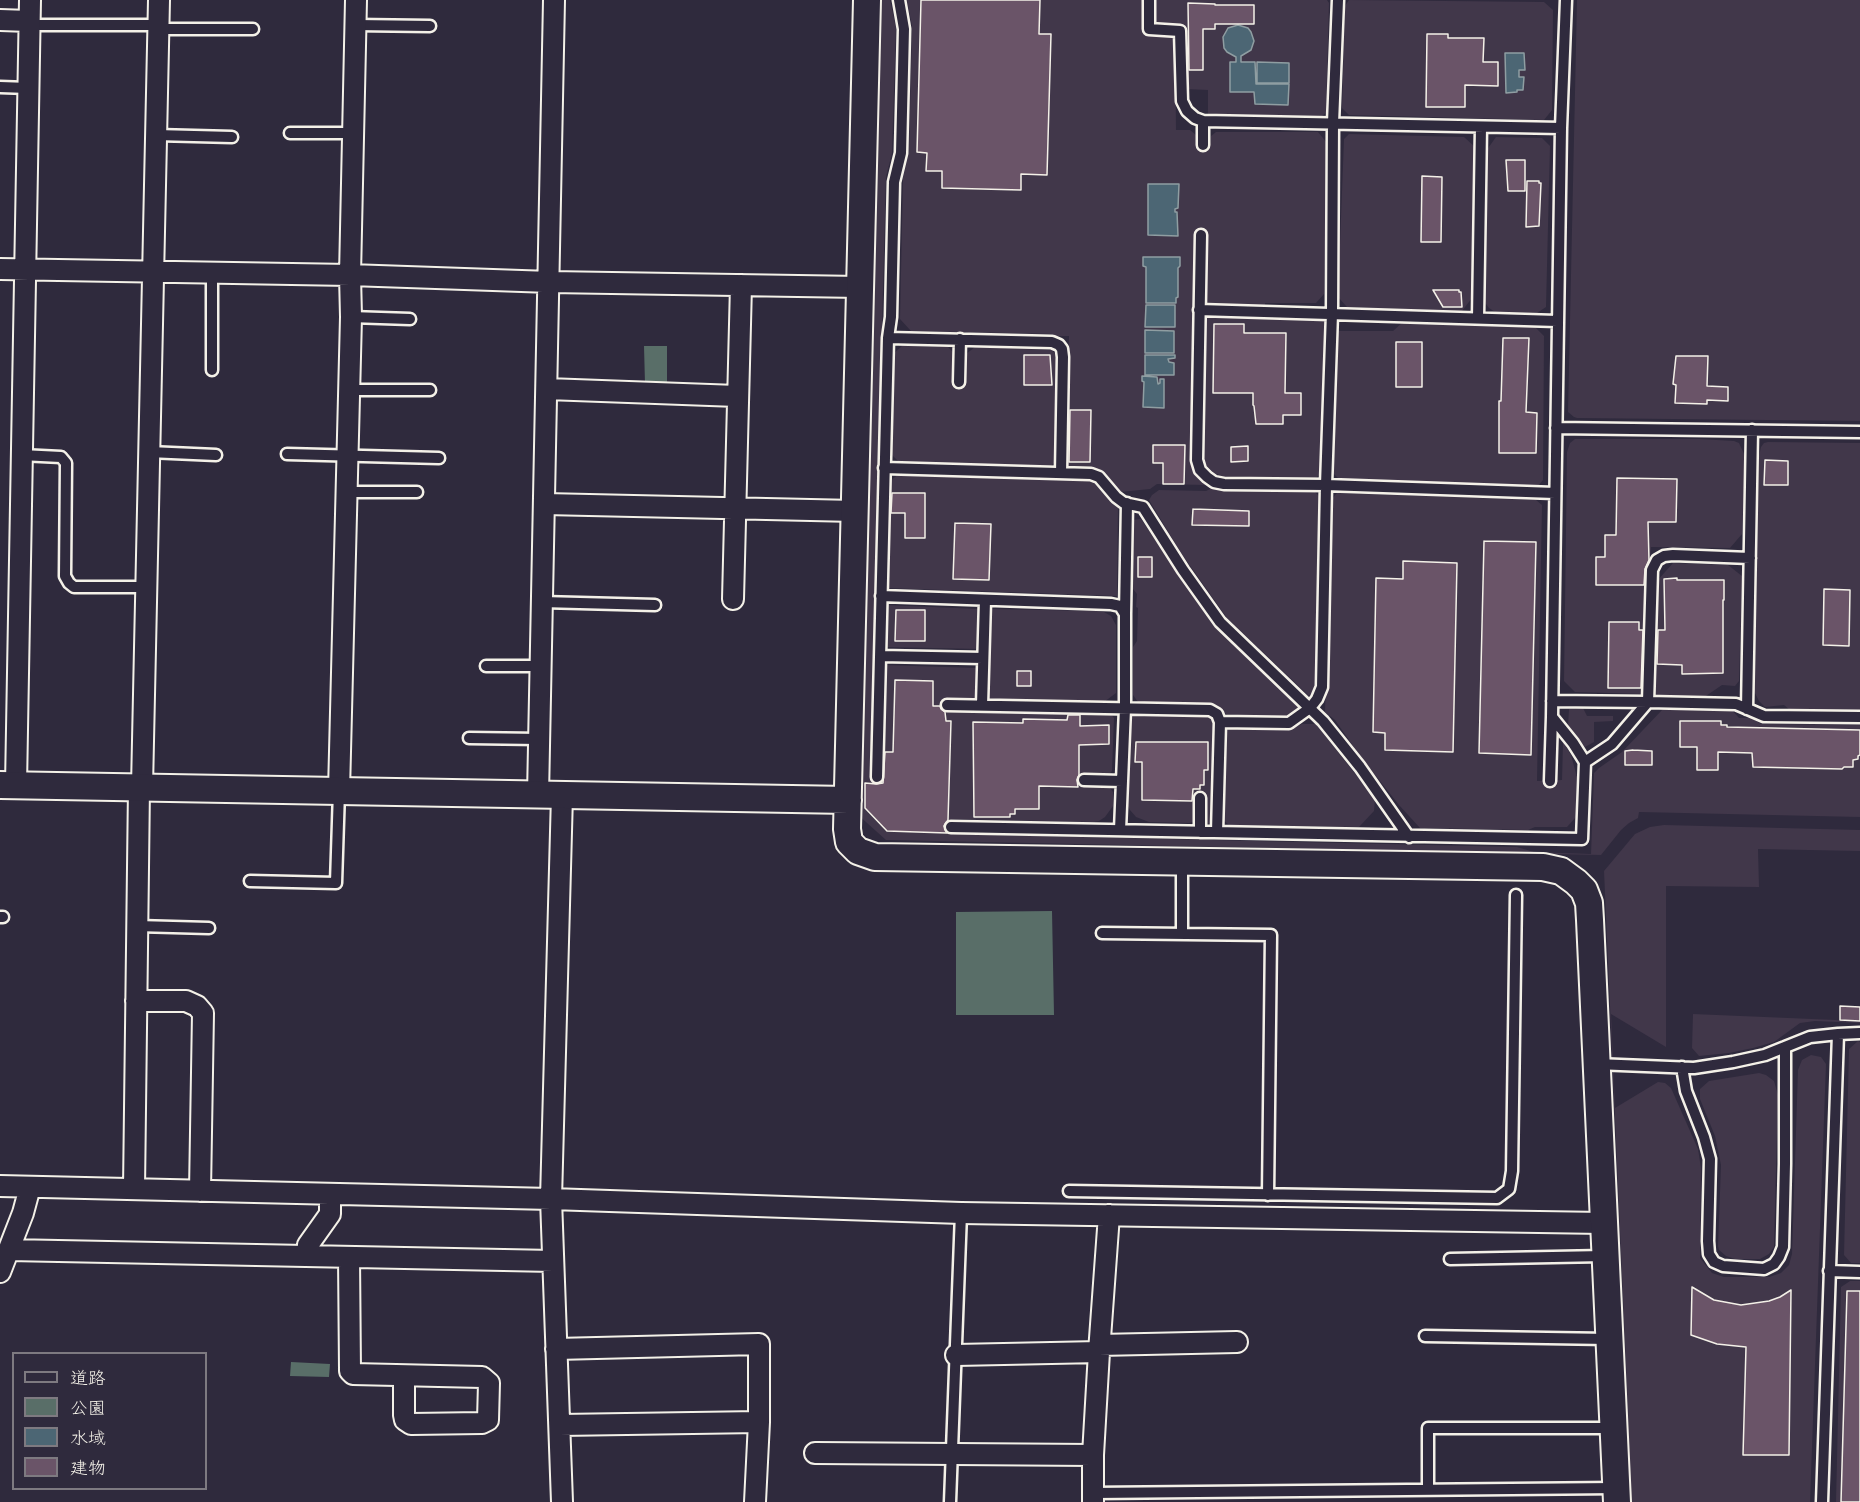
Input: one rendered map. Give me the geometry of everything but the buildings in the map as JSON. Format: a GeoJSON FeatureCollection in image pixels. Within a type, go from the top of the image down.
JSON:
{"type":"FeatureCollection","features":[{"type":"Feature","properties":{"kind":"street"},"geometry":{"type":"LineString","coordinates":[[30,0],[21,455],[8,785],[848,800]]}},
{"type":"Feature","properties":{"kind":"street"},"geometry":{"type":"LineString","coordinates":[[134,1189],[137,926],[159,0]]}},
{"type":"Feature","properties":{"kind":"street"},"geometry":{"type":"LineString","coordinates":[[339,791],[351,318],[356,0]]}},
{"type":"Feature","properties":{"kind":"street"},"geometry":{"type":"LineString","coordinates":[[554,0],[539,739],[550,795],[551,1199],[562,1502]]}},
{"type":"Feature","properties":{"kind":"street"},"geometry":{"type":"LineString","coordinates":[[867,0],[847,829],[849,842],[858,851],[875,857],[1543,867],[1561,871],[1576,882],[1584,890],[1589,903],[1616,1495]]}},
{"type":"Feature","properties":{"kind":"street"},"geometry":{"type":"LineString","coordinates":[[0,20],[29,23]]}},
{"type":"Feature","properties":{"kind":"street"},"geometry":{"type":"LineString","coordinates":[[0,269],[860,287]]}},
{"type":"Feature","properties":{"kind":"street"},"geometry":{"type":"LineString","coordinates":[[733,599],[741,285]]}},
{"type":"Feature","properties":{"kind":"street"},"geometry":{"type":"LineString","coordinates":[[547,389],[737,396]]}},
{"type":"Feature","properties":{"kind":"street"},"geometry":{"type":"LineString","coordinates":[[545,504],[855,511]]}},
{"type":"Feature","properties":{"kind":"street"},"geometry":{"type":"LineString","coordinates":[[136,1001],[186,1001],[197,1006],[203,1013],[200,1191]]}},
{"type":"Feature","properties":{"kind":"street"},"geometry":{"type":"LineString","coordinates":[[0,1186],[551,1199],[961,1213],[1603,1224]]}},
{"type":"Feature","properties":{"kind":"street"},"geometry":{"type":"LineString","coordinates":[[0,1272],[23,1214],[30,1187]]}},
{"type":"Feature","properties":{"kind":"street"},"geometry":{"type":"LineString","coordinates":[[307,1256],[308,1245],[330,1214],[330,1194]]}},
{"type":"Feature","properties":{"kind":"street"},"geometry":{"type":"LineString","coordinates":[[1093,1497],[1099,1348],[1109,1215]]}},
{"type":"Feature","properties":{"kind":"street"},"geometry":{"type":"LineString","coordinates":[[9,1250],[553,1261]]}},
{"type":"Feature","properties":{"kind":"street"},"geometry":{"type":"LineString","coordinates":[[349,1257],[350,1371],[353,1374],[482,1377],[489,1383],[488,1420],[482,1423],[411,1424],[405,1420],[404,1415],[404,1376]]}},
{"type":"Feature","properties":{"kind":"street"},"geometry":{"type":"LineString","coordinates":[[956,1355],[1237,1342]]}},
{"type":"Feature","properties":{"kind":"street"},"geometry":{"type":"LineString","coordinates":[[556,1349],[759,1344],[759,1422],[755,1502]]}},
{"type":"Feature","properties":{"kind":"street"},"geometry":{"type":"LineString","coordinates":[[560,1425],[759,1422]]}},
{"type":"Feature","properties":{"kind":"street"},"geometry":{"type":"LineString","coordinates":[[815,1453],[1093,1455]]}},
{"type":"Feature","properties":{"kind":"lane"},"geometry":{"type":"LineString","coordinates":[[877,777],[884,468],[894,182],[901,153],[904,29],[898,0]]}},
{"type":"Feature","properties":{"kind":"lane"},"geometry":{"type":"LineString","coordinates":[[1149,0],[1149,29],[1180,31],[1182,101],[1187,111],[1203,121],[1561,128]]}},
{"type":"Feature","properties":{"kind":"lane"},"geometry":{"type":"LineString","coordinates":[[1220,722],[1289,723],[1310,708],[1322,687],[1338,0]]}},
{"type":"Feature","properties":{"kind":"lane"},"geometry":{"type":"LineString","coordinates":[[1550,781],[1557,321],[1566,0]]}},
{"type":"Feature","properties":{"kind":"lane"},"geometry":{"type":"LineString","coordinates":[[29,23],[253,29]]}},
{"type":"Feature","properties":{"kind":"lane"},"geometry":{"type":"LineString","coordinates":[[356,24],[430,26]]}},
{"type":"Feature","properties":{"kind":"lane"},"geometry":{"type":"LineString","coordinates":[[0,87],[28,88]]}},
{"type":"Feature","properties":{"kind":"lane"},"geometry":{"type":"LineString","coordinates":[[1203,121],[1203,145]]}},
{"type":"Feature","properties":{"kind":"lane"},"geometry":{"type":"LineString","coordinates":[[1478,318],[1481,127]]}},
{"type":"Feature","properties":{"kind":"lane"},"geometry":{"type":"LineString","coordinates":[[290,133],[353,133]]}},
{"type":"Feature","properties":{"kind":"lane"},"geometry":{"type":"LineString","coordinates":[[156,135],[232,137]]}},
{"type":"Feature","properties":{"kind":"lane"},"geometry":{"type":"LineString","coordinates":[[1202,235],[1197,460],[1200,470],[1214,482],[1555,493]]}},
{"type":"Feature","properties":{"kind":"lane"},"geometry":{"type":"LineString","coordinates":[[212,273],[212,370]]}},
{"type":"Feature","properties":{"kind":"lane"},"geometry":{"type":"LineString","coordinates":[[1199,310],[1557,321]]}},
{"type":"Feature","properties":{"kind":"lane"},"geometry":{"type":"LineString","coordinates":[[351,318],[410,319]]}},
{"type":"Feature","properties":{"kind":"lane"},"geometry":{"type":"LineString","coordinates":[[888,338],[1052,342],[1059,345],[1063,357],[1061,473]]}},
{"type":"Feature","properties":{"kind":"lane"},"geometry":{"type":"LineString","coordinates":[[959,382],[960,339]]}},
{"type":"Feature","properties":{"kind":"lane"},"geometry":{"type":"LineString","coordinates":[[349,390],[430,390]]}},
{"type":"Feature","properties":{"kind":"lane"},"geometry":{"type":"LineString","coordinates":[[1556,428],[1860,432]]}},
{"type":"Feature","properties":{"kind":"lane"},"geometry":{"type":"LineString","coordinates":[[1747,709],[1752,430]]}},
{"type":"Feature","properties":{"kind":"lane"},"geometry":{"type":"LineString","coordinates":[[149,452],[216,455]]}},
{"type":"Feature","properties":{"kind":"lane"},"geometry":{"type":"LineString","coordinates":[[287,454],[439,458]]}},
{"type":"Feature","properties":{"kind":"lane"},"geometry":{"type":"LineString","coordinates":[[21,455],[61,457],[66,463],[65,576],[69,583],[74,587],[146,587]]}},
{"type":"Feature","properties":{"kind":"lane"},"geometry":{"type":"LineString","coordinates":[[884,468],[1091,474],[1099,477],[1116,497],[1127,503],[1143,507],[1183,570],[1220,622],[1310,708],[1360,767],[1409,837]]}},
{"type":"Feature","properties":{"kind":"lane"},"geometry":{"type":"LineString","coordinates":[[346,492],[417,492]]}},
{"type":"Feature","properties":{"kind":"lane"},"geometry":{"type":"LineString","coordinates":[[1120,830],[1125,708],[1127,503]]}},
{"type":"Feature","properties":{"kind":"lane"},"geometry":{"type":"LineString","coordinates":[[1585,762],[1612,744],[1648,702],[1652,570],[1657,560],[1673,555],[1750,558]]}},
{"type":"Feature","properties":{"kind":"lane"},"geometry":{"type":"LineString","coordinates":[[881,596],[1111,604],[1120,606],[1125,614]]}},
{"type":"Feature","properties":{"kind":"lane"},"geometry":{"type":"LineString","coordinates":[[982,705],[985,600]]}},
{"type":"Feature","properties":{"kind":"lane"},"geometry":{"type":"LineString","coordinates":[[542,602],[655,605]]}},
{"type":"Feature","properties":{"kind":"lane"},"geometry":{"type":"LineString","coordinates":[[880,656],[983,658]]}},
{"type":"Feature","properties":{"kind":"lane"},"geometry":{"type":"LineString","coordinates":[[486,666],[541,666]]}},
{"type":"Feature","properties":{"kind":"lane"},"geometry":{"type":"LineString","coordinates":[[1552,700],[1736,704],[1764,716],[1860,717]]}},
{"type":"Feature","properties":{"kind":"lane"},"geometry":{"type":"LineString","coordinates":[[947,705],[1210,710],[1217,714],[1220,722],[1217,832]]}},
{"type":"Feature","properties":{"kind":"lane"},"geometry":{"type":"LineString","coordinates":[[951,827],[1582,839],[1585,762],[1552,717]]}},
{"type":"Feature","properties":{"kind":"lane"},"geometry":{"type":"LineString","coordinates":[[469,738],[539,739]]}},
{"type":"Feature","properties":{"kind":"lane"},"geometry":{"type":"LineString","coordinates":[[1084,780],[1122,781]]}},
{"type":"Feature","properties":{"kind":"lane"},"geometry":{"type":"LineString","coordinates":[[250,881],[336,883],[339,791]]}},
{"type":"Feature","properties":{"kind":"lane"},"geometry":{"type":"LineString","coordinates":[[1200,798],[1200,832]]}},
{"type":"Feature","properties":{"kind":"lane"},"geometry":{"type":"LineString","coordinates":[[1182,862],[1182,934]]}},
{"type":"Feature","properties":{"kind":"lane"},"geometry":{"type":"LineString","coordinates":[[1069,1191],[1497,1198],[1509,1189],[1512,1160],[1516,895]]}},
{"type":"Feature","properties":{"kind":"lane"},"geometry":{"type":"LineString","coordinates":[[137,926],[209,927]]}},
{"type":"Feature","properties":{"kind":"lane"},"geometry":{"type":"LineString","coordinates":[[1102,933],[1271,935],[1268,1195]]}},
{"type":"Feature","properties":{"kind":"lane"},"geometry":{"type":"LineString","coordinates":[[1596,1064],[1694,1068],[1765,1055],[1810,1037],[1860,1033]]}},
{"type":"Feature","properties":{"kind":"lane"},"geometry":{"type":"LineString","coordinates":[[1822,1502],[1838,1034]]}},
{"type":"Feature","properties":{"kind":"lane"},"geometry":{"type":"LineString","coordinates":[[1682,1067],[1686,1090],[1710,1159],[1709,1254],[1714,1262],[1723,1266],[1764,1269],[1774,1264],[1783,1247],[1785,1047]]}},
{"type":"Feature","properties":{"kind":"lane"},"geometry":{"type":"LineString","coordinates":[[950,1502],[961,1213]]}},
{"type":"Feature","properties":{"kind":"lane"},"geometry":{"type":"LineString","coordinates":[[1449,1259],[1604,1256]]}},
{"type":"Feature","properties":{"kind":"lane"},"geometry":{"type":"LineString","coordinates":[[1829,1271],[1860,1272]]}},
{"type":"Feature","properties":{"kind":"lane"},"geometry":{"type":"LineString","coordinates":[[1425,1336],[1608,1339]]}},
{"type":"Feature","properties":{"kind":"lane"},"geometry":{"type":"LineString","coordinates":[[1428,1490],[1428,1428],[1613,1428]]}},
{"type":"Feature","properties":{"kind":"lane"},"geometry":{"type":"LineString","coordinates":[[1093,1497],[1204,1497],[1428,1490],[1616,1495]]}},
{"type":"Feature","properties":{"kind":"shaded area"},"geometry":{"type":"Polygon","coordinates":[[[874,0],[890,0],[896,28],[892,153],[886,177],[870,780],[880,780],[884,665],[977,668],[977,699],[948,699],[947,710],[1110,713],[1114,718],[1112,771],[1108,776],[1108,785],[1113,792],[1113,806],[1105,817],[1093,822],[951,819],[951,834],[1517,847],[1534,852],[1591,854],[1594,773],[1622,752],[1663,709],[1733,711],[1739,718],[1752,718],[1761,724],[1860,725],[1860,817],[1639,812],[1638,818],[1621,830],[1601,855],[886,840],[857,814],[874,0]]]}},
{"type":"Feature","properties":{"kind":"shaded area"},"geometry":{"type":"Polygon","coordinates":[[[907,0],[1144,0],[1143,34],[1175,36],[1176,130],[1190,130],[1196,135],[1196,145],[1210,145],[1211,136],[1216,132],[1318,132],[1327,143],[1324,294],[1316,303],[1205,306],[1207,236],[1196,235],[1192,462],[1194,473],[1206,485],[1157,484],[1150,489],[1120,492],[1101,470],[1066,468],[1069,336],[911,331],[900,319],[903,178],[909,152],[912,26],[907,0]]]}},
{"type":"Feature","properties":{"kind":"shaded area"},"geometry":{"type":"Polygon","coordinates":[[[1153,0],[1327,0],[1329,3],[1326,113],[1322,116],[1208,114],[1208,90],[1186,89],[1185,26],[1153,25],[1153,0]]]}},
{"type":"Feature","properties":{"kind":"shaded area"},"geometry":{"type":"Polygon","coordinates":[[[1349,0],[1544,2],[1553,10],[1552,110],[1544,120],[1349,115],[1342,108],[1345,6],[1349,0]]]}},
{"type":"Feature","properties":{"kind":"shaded area"},"geometry":{"type":"Polygon","coordinates":[[[1577,0],[1860,0],[1860,421],[1577,418],[1568,412],[1577,0]]]}},
{"type":"Feature","properties":{"kind":"shaded area"},"geometry":{"type":"Polygon","coordinates":[[[1349,134],[1464,137],[1475,147],[1472,298],[1462,311],[1347,307],[1338,297],[1344,139],[1349,134]]]}},
{"type":"Feature","properties":{"kind":"shaded area"},"geometry":{"type":"Polygon","coordinates":[[[1496,137],[1542,138],[1550,146],[1546,307],[1537,313],[1495,312],[1483,300],[1486,151],[1496,137]]]}},
{"type":"Feature","properties":{"kind":"shaded area"},"geometry":{"type":"Polygon","coordinates":[[[1204,315],[1325,320],[1322,472],[1315,479],[1228,478],[1214,473],[1206,465],[1202,458],[1204,315]]]}},
{"type":"Feature","properties":{"kind":"shaded area"},"geometry":{"type":"Polygon","coordinates":[[[1403,322],[1535,327],[1544,336],[1543,480],[1538,486],[1339,479],[1333,473],[1336,331],[1393,331],[1403,322]]]}},
{"type":"Feature","properties":{"kind":"shaded area"},"geometry":{"type":"Polygon","coordinates":[[[902,346],[948,347],[955,354],[955,382],[965,382],[966,354],[975,347],[1052,350],[1058,357],[1056,461],[1049,468],[900,463],[892,455],[893,354],[902,346]]]}},
{"type":"Feature","properties":{"kind":"shaded area"},"geometry":{"type":"Polygon","coordinates":[[[1575,439],[1734,441],[1739,443],[1745,456],[1742,534],[1730,548],[1651,547],[1645,692],[1642,694],[1575,692],[1564,681],[1567,452],[1570,443],[1575,439]]]}},
{"type":"Feature","properties":{"kind":"shaded area"},"geometry":{"type":"Polygon","coordinates":[[[1768,442],[1860,443],[1860,711],[1790,710],[1784,705],[1765,707],[1754,691],[1759,456],[1761,447],[1768,442]]]}},
{"type":"Feature","properties":{"kind":"shaded area"},"geometry":{"type":"Polygon","coordinates":[[[900,473],[1096,479],[1118,507],[1117,596],[886,588],[889,482],[900,473]]]}},
{"type":"Feature","properties":{"kind":"shaded area"},"geometry":{"type":"Polygon","coordinates":[[[1214,487],[1220,491],[1315,492],[1321,498],[1317,682],[1309,696],[1227,618],[1181,553],[1149,500],[1159,490],[1206,491],[1214,487]]]}},
{"type":"Feature","properties":{"kind":"shaded area"},"geometry":{"type":"Polygon","coordinates":[[[1337,493],[1536,500],[1542,505],[1537,781],[1562,780],[1563,742],[1571,755],[1577,777],[1576,817],[1567,827],[1535,827],[1528,830],[1420,828],[1360,756],[1335,720],[1325,712],[1331,500],[1337,493]]]}},
{"type":"Feature","properties":{"kind":"shaded area"},"geometry":{"type":"Polygon","coordinates":[[[1141,519],[1214,626],[1299,707],[1290,717],[1233,717],[1227,715],[1217,705],[1138,702],[1133,695],[1133,647],[1137,641],[1138,608],[1136,607],[1137,594],[1133,589],[1133,520],[1141,519]]]}},
{"type":"Feature","properties":{"kind":"shaded area"},"geometry":{"type":"Polygon","coordinates":[[[1673,563],[1728,565],[1742,576],[1739,681],[1735,686],[1722,685],[1703,698],[1654,696],[1657,581],[1673,563]]]}},
{"type":"Feature","properties":{"kind":"shaded area"},"geometry":{"type":"Polygon","coordinates":[[[885,605],[980,609],[979,649],[885,647],[885,605]]]}},
{"type":"Feature","properties":{"kind":"shaded area"},"geometry":{"type":"Polygon","coordinates":[[[990,609],[1097,611],[1111,616],[1116,625],[1116,693],[1104,702],[987,699],[990,609]]]}},
{"type":"Feature","properties":{"kind":"shaded area"},"geometry":{"type":"Polygon","coordinates":[[[1583,708],[1587,716],[1613,716],[1613,721],[1594,722],[1594,742],[1585,747],[1568,726],[1569,709],[1583,708]]]}},
{"type":"Feature","properties":{"kind":"shaded area"},"geometry":{"type":"Polygon","coordinates":[[[1136,715],[1214,718],[1214,818],[1208,824],[1204,821],[1149,822],[1136,817],[1130,810],[1128,806],[1131,717],[1136,715]]]}},
{"type":"Feature","properties":{"kind":"shaded area"},"geometry":{"type":"Polygon","coordinates":[[[1302,724],[1316,724],[1375,799],[1374,811],[1359,827],[1229,825],[1222,819],[1225,731],[1231,728],[1292,729],[1302,724]]]}},
{"type":"Feature","properties":{"kind":"shaded area"},"geometry":{"type":"Polygon","coordinates":[[[1664,825],[1860,830],[1860,851],[1758,849],[1759,887],[1666,886],[1666,1047],[1611,1014],[1615,1108],[1658,1082],[1665,1083],[1671,1088],[1698,1149],[1701,1168],[1700,1258],[1712,1273],[1724,1277],[1769,1277],[1781,1273],[1789,1265],[1792,1254],[1798,1070],[1802,1060],[1811,1055],[1821,1057],[1826,1064],[1810,1502],[1631,1502],[1604,871],[1635,834],[1650,827],[1664,825]]]}},
{"type":"Feature","properties":{"kind":"shaded area"},"geometry":{"type":"Polygon","coordinates":[[[1693,1014],[1860,1021],[1860,1023],[1815,1021],[1800,1023],[1774,1042],[1729,1053],[1699,1056],[1692,1048],[1693,1014]]]}},
{"type":"Feature","properties":{"kind":"shaded area"},"geometry":{"type":"Polygon","coordinates":[[[1858,1041],[1860,1042],[1860,1263],[1851,1263],[1844,1255],[1849,1049],[1858,1041]]]}},
{"type":"Feature","properties":{"kind":"shaded area"},"geometry":{"type":"Polygon","coordinates":[[[1759,1073],[1774,1081],[1778,1095],[1774,1247],[1769,1254],[1760,1259],[1735,1259],[1726,1256],[1718,1246],[1721,1165],[1715,1136],[1700,1099],[1700,1089],[1709,1081],[1759,1073]]]}},
{"type":"Feature","properties":{"kind":"shaded area"},"geometry":{"type":"Polygon","coordinates":[[[1850,1281],[1860,1281],[1860,1502],[1836,1502],[1841,1287],[1850,1281]]]}},
{"type":"Feature","properties":{"kind":"green space"},"geometry":{"type":"Polygon","coordinates":[[[644,346],[667,346],[667,384],[645,384],[644,346]]]}},
{"type":"Feature","properties":{"kind":"green space"},"geometry":{"type":"Polygon","coordinates":[[[1052,911],[1054,1015],[956,1015],[956,912],[1052,911]]]}},
{"type":"Feature","properties":{"kind":"green space"},"geometry":{"type":"Polygon","coordinates":[[[291,1362],[330,1364],[329,1377],[290,1376],[291,1362]]]}},
{"type":"Feature","properties":{"kind":"water"},"geometry":{"type":"Polygon","coordinates":[[[1238,25],[1248,28],[1254,41],[1251,50],[1241,56],[1241,62],[1255,62],[1256,84],[1289,84],[1288,105],[1255,104],[1254,92],[1230,92],[1230,62],[1236,62],[1236,57],[1224,48],[1223,37],[1228,28],[1238,25]]]}},
{"type":"Feature","properties":{"kind":"water"},"geometry":{"type":"Polygon","coordinates":[[[1505,53],[1524,53],[1525,70],[1519,70],[1519,77],[1524,77],[1523,90],[1506,93],[1505,53]]]}},
{"type":"Feature","properties":{"kind":"water"},"geometry":{"type":"Polygon","coordinates":[[[1257,62],[1289,63],[1289,83],[1257,83],[1257,62]]]}},
{"type":"Feature","properties":{"kind":"water"},"geometry":{"type":"Polygon","coordinates":[[[1148,184],[1179,184],[1178,208],[1175,209],[1178,236],[1148,235],[1148,184]]]}},
{"type":"Feature","properties":{"kind":"water"},"geometry":{"type":"Polygon","coordinates":[[[1143,257],[1180,257],[1176,303],[1146,303],[1146,267],[1143,266],[1143,257]]]}},
{"type":"Feature","properties":{"kind":"water"},"geometry":{"type":"Polygon","coordinates":[[[1146,305],[1175,305],[1175,327],[1145,327],[1146,305]]]}},
{"type":"Feature","properties":{"kind":"water"},"geometry":{"type":"Polygon","coordinates":[[[1145,330],[1174,331],[1174,353],[1145,353],[1145,330]]]}},
{"type":"Feature","properties":{"kind":"water"},"geometry":{"type":"Polygon","coordinates":[[[1145,355],[1175,355],[1175,358],[1168,359],[1169,362],[1174,363],[1174,375],[1145,375],[1145,355]]]}},
{"type":"Feature","properties":{"kind":"water"},"geometry":{"type":"Polygon","coordinates":[[[1142,376],[1157,377],[1158,384],[1160,379],[1164,379],[1164,408],[1143,407],[1144,382],[1142,376]]]}}]}
